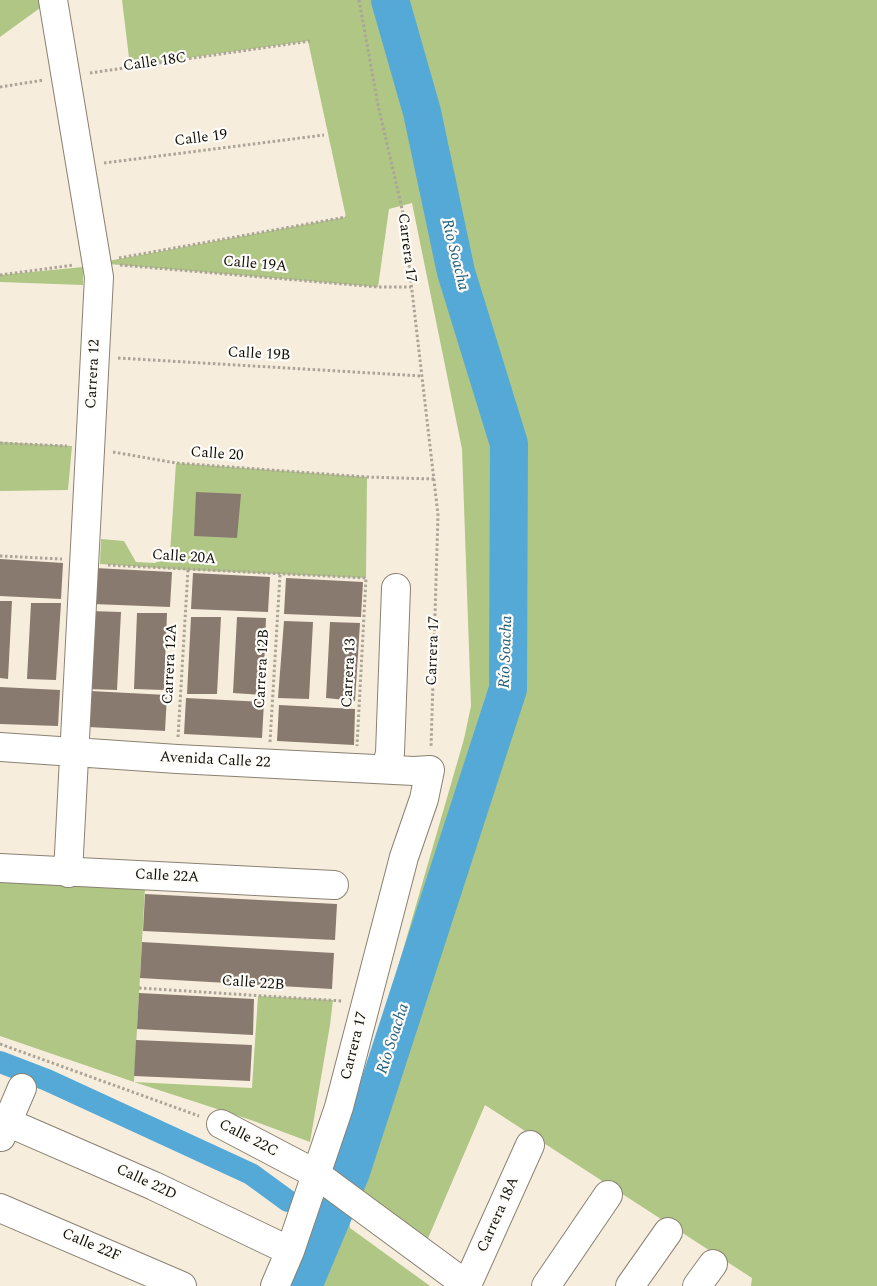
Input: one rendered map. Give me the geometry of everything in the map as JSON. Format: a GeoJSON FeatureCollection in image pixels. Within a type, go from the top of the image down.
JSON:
{"type":"FeatureCollection","features":[{"type":"Feature","properties":{"kind":"street","name":"Carrera 12"},"geometry":{"type":"LineString","coordinates":[[53,0],[97,262],[99,290],[68,873]]}},
{"type":"Feature","properties":{"kind":"street"},"geometry":{"type":"LineString","coordinates":[[386,769],[390,753],[396,588]]}},
{"type":"Feature","properties":{"kind":"street","name":"Avenida Calle 22"},"geometry":{"type":"LineString","coordinates":[[0,747],[268,764],[430,770]]}},
{"type":"Feature","properties":{"kind":"street","name":"Carrera 17"},"geometry":{"type":"LineString","coordinates":[[275,1286],[323,1179],[366,1002],[404,857],[424,798],[430,770]]}},
{"type":"Feature","properties":{"kind":"street","name":"Calle 22A"},"geometry":{"type":"LineString","coordinates":[[0,868],[68,873],[334,884]]}},
{"type":"Feature","properties":{"kind":"street"},"geometry":{"type":"LineString","coordinates":[[3,1126],[22,1088]]}},
{"type":"Feature","properties":{"kind":"street","name":"Calle 22C"},"geometry":{"type":"LineString","coordinates":[[221,1124],[323,1179],[467,1286]]}},
{"type":"Feature","properties":{"kind":"street","name":"Calle 22D"},"geometry":{"type":"LineString","coordinates":[[3,1126],[154,1186],[290,1252]]}},
{"type":"Feature","properties":{"kind":"street","name":"Carrera 18A"},"geometry":{"type":"LineString","coordinates":[[467,1286],[530,1146]]}},
{"type":"Feature","properties":{"kind":"street"},"geometry":{"type":"LineString","coordinates":[[546,1286],[608,1195]]}},
{"type":"Feature","properties":{"kind":"street","name":"Calle 22F"},"geometry":{"type":"LineString","coordinates":[[0,1208],[182,1286]]}},
{"type":"Feature","properties":{"kind":"street"},"geometry":{"type":"LineString","coordinates":[[630,1286],[668,1232]]}},
{"type":"Feature","properties":{"kind":"street"},"geometry":{"type":"LineString","coordinates":[[697,1286],[713,1264]]}},
{"type":"Feature","properties":{"kind":"path","name":"Carrera 17"},"geometry":{"type":"LineString","coordinates":[[358,0],[378,105],[402,212],[438,515],[430,770]]}},
{"type":"Feature","properties":{"kind":"path","name":"Calle 18C"},"geometry":{"type":"LineString","coordinates":[[0,87],[130,66],[310,41]]}},
{"type":"Feature","properties":{"kind":"path","name":"Calle 19"},"geometry":{"type":"LineString","coordinates":[[81,166],[324,135]]}},
{"type":"Feature","properties":{"kind":"path","name":"Calle 19A"},"geometry":{"type":"LineString","coordinates":[[0,275],[97,262],[346,217]]}},
{"type":"Feature","properties":{"kind":"path","name":"Calle 19A"},"geometry":{"type":"LineString","coordinates":[[97,262],[378,288],[411,288]]}},
{"type":"Feature","properties":{"kind":"path","name":"Calle 19B"},"geometry":{"type":"LineString","coordinates":[[95,357],[422,376]]}},
{"type":"Feature","properties":{"kind":"path","name":"Calle 20"},"geometry":{"type":"LineString","coordinates":[[0,443],[90,448],[176,463],[366,477],[434,479]]}},
{"type":"Feature","properties":{"kind":"path","name":"Calle 20A"},"geometry":{"type":"LineString","coordinates":[[0,556],[188,570],[366,578]]}},
{"type":"Feature","properties":{"kind":"path","name":"Carrera 12A"},"geometry":{"type":"LineString","coordinates":[[177,759],[188,570]]}},
{"type":"Feature","properties":{"kind":"path","name":"Carrera 12B"},"geometry":{"type":"LineString","coordinates":[[268,764],[280,575]]}},
{"type":"Feature","properties":{"kind":"path","name":"Carrera 13"},"geometry":{"type":"LineString","coordinates":[[356,768],[366,578]]}},
{"type":"Feature","properties":{"kind":"path","name":"Calle 22B"},"geometry":{"type":"LineString","coordinates":[[139,988],[366,1002]]}},
{"type":"Feature","properties":{"kind":"path","name":"Calle 22C"},"geometry":{"type":"LineString","coordinates":[[0,1044],[221,1124]]}},
{"type":"Feature","properties":{"kind":"green space"},"geometry":{"type":"Polygon","coordinates":[[[0,0],[39,0],[40,8],[0,37],[0,0]]]}},
{"type":"Feature","properties":{"kind":"green space"},"geometry":{"type":"Polygon","coordinates":[[[122,0],[877,0],[877,1286],[751,1286],[752,1278],[485,1105],[426,1243],[349,1214],[350,1228],[430,1286],[290,1286],[340,1168],[464,739],[471,706],[462,449],[412,203],[389,209],[378,287],[97,263],[346,217],[308,41],[130,66],[122,0]]]}},
{"type":"Feature","properties":{"kind":"green space"},"geometry":{"type":"Polygon","coordinates":[[[83,267],[83,285],[0,282],[0,275],[83,267]]]}},
{"type":"Feature","properties":{"kind":"green space"},"geometry":{"type":"Polygon","coordinates":[[[0,442],[72,446],[68,490],[0,491],[0,442]]]}},
{"type":"Feature","properties":{"kind":"green space"},"geometry":{"type":"Polygon","coordinates":[[[176,463],[367,477],[366,578],[100,564],[101,539],[124,541],[136,562],[155,563],[170,554],[176,463]]]}},
{"type":"Feature","properties":{"kind":"green space"},"geometry":{"type":"Polygon","coordinates":[[[0,880],[145,888],[134,1082],[0,1036],[0,880]]]}},
{"type":"Feature","properties":{"kind":"green space"},"geometry":{"type":"Polygon","coordinates":[[[258,996],[333,1000],[310,1142],[251,1120],[134,1082],[252,1088],[258,996]]]}},
{"type":"Feature","properties":{"kind":"building"},"geometry":{"type":"Polygon","coordinates":[[[196,492],[241,494],[237,538],[194,536],[196,492]]]}},
{"type":"Feature","properties":{"kind":"building"},"geometry":{"type":"Polygon","coordinates":[[[0,559],[63,563],[61,599],[0,596],[0,559]]]}},
{"type":"Feature","properties":{"kind":"building"},"geometry":{"type":"Polygon","coordinates":[[[95,568],[172,572],[170,607],[93,604],[95,568]]]}},
{"type":"Feature","properties":{"kind":"building"},"geometry":{"type":"Polygon","coordinates":[[[193,573],[270,577],[268,612],[191,609],[193,573]]]}},
{"type":"Feature","properties":{"kind":"building"},"geometry":{"type":"Polygon","coordinates":[[[286,578],[363,582],[361,617],[284,614],[286,578]]]}},
{"type":"Feature","properties":{"kind":"building"},"geometry":{"type":"Polygon","coordinates":[[[0,601],[12,601],[8,679],[0,678],[0,601]]]}},
{"type":"Feature","properties":{"kind":"building"},"geometry":{"type":"Polygon","coordinates":[[[31,603],[61,603],[56,680],[27,679],[31,603]]]}},
{"type":"Feature","properties":{"kind":"building"},"geometry":{"type":"Polygon","coordinates":[[[91,611],[121,612],[117,690],[87,689],[91,611]]]}},
{"type":"Feature","properties":{"kind":"building"},"geometry":{"type":"Polygon","coordinates":[[[137,613],[167,613],[164,690],[134,689],[137,613]]]}},
{"type":"Feature","properties":{"kind":"building"},"geometry":{"type":"Polygon","coordinates":[[[191,617],[221,617],[217,694],[187,694],[191,617]]]}},
{"type":"Feature","properties":{"kind":"building"},"geometry":{"type":"Polygon","coordinates":[[[237,617],[266,618],[263,695],[233,693],[237,617]]]}},
{"type":"Feature","properties":{"kind":"building"},"geometry":{"type":"Polygon","coordinates":[[[284,621],[313,622],[309,699],[278,698],[284,621]]]}},
{"type":"Feature","properties":{"kind":"building"},"geometry":{"type":"Polygon","coordinates":[[[330,622],[360,623],[355,701],[326,698],[330,622]]]}},
{"type":"Feature","properties":{"kind":"building"},"geometry":{"type":"Polygon","coordinates":[[[0,687],[60,690],[58,726],[0,724],[0,687]]]}},
{"type":"Feature","properties":{"kind":"building"},"geometry":{"type":"Polygon","coordinates":[[[90,691],[167,695],[165,731],[88,727],[90,691]]]}},
{"type":"Feature","properties":{"kind":"building"},"geometry":{"type":"Polygon","coordinates":[[[186,698],[264,702],[262,738],[184,734],[186,698]]]}},
{"type":"Feature","properties":{"kind":"building"},"geometry":{"type":"Polygon","coordinates":[[[279,705],[355,709],[354,745],[277,741],[279,705]]]}},
{"type":"Feature","properties":{"kind":"building"},"geometry":{"type":"Polygon","coordinates":[[[145,894],[337,904],[335,940],[143,931],[145,894]]]}},
{"type":"Feature","properties":{"kind":"building"},"geometry":{"type":"Polygon","coordinates":[[[142,942],[334,953],[332,989],[140,978],[142,942]]]}},
{"type":"Feature","properties":{"kind":"building"},"geometry":{"type":"Polygon","coordinates":[[[139,993],[254,999],[253,1035],[137,1029],[139,993]]]}},
{"type":"Feature","properties":{"kind":"building"},"geometry":{"type":"Polygon","coordinates":[[[136,1040],[252,1045],[250,1081],[134,1076],[136,1040]]]}},
{"type":"Feature","properties":{"kind":"waterway","name":"Río Soacha"},"geometry":{"type":"LineString","coordinates":[[303,1286],[351,1172],[508,689],[509,444],[456,272],[422,112],[390,0]]}},
{"type":"Feature","properties":{"kind":"waterway"},"geometry":{"type":"LineString","coordinates":[[0,1062],[47,1080],[251,1174],[288,1201]]}}]}
